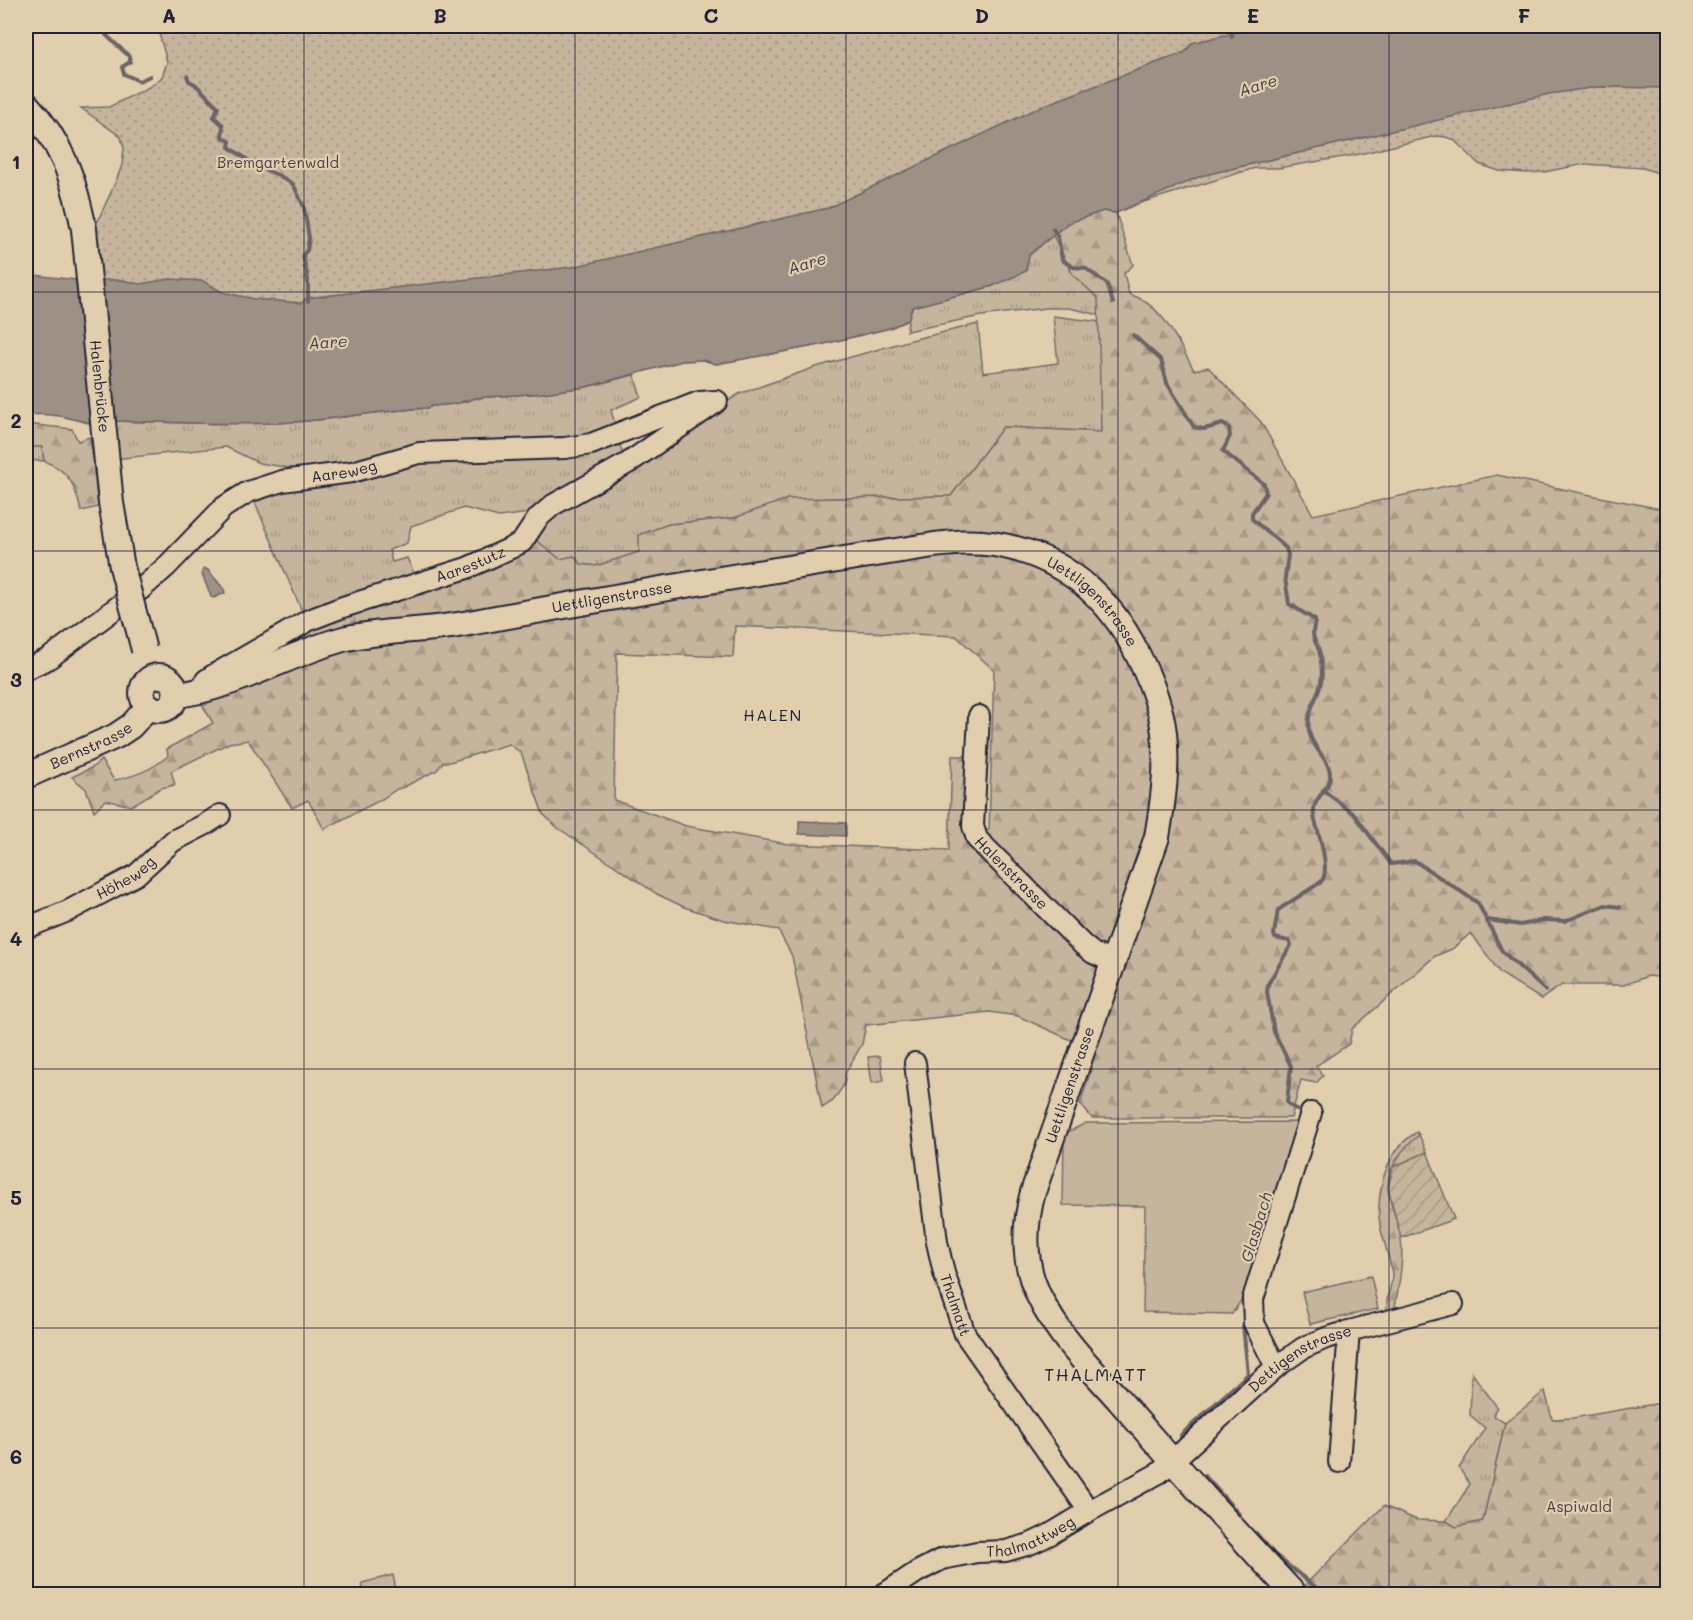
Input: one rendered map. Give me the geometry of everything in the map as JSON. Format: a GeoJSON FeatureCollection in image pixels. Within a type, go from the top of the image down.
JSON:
{"type":"FeatureCollection","features":[{"type":"Feature","properties":{"kind":"main road","name":"Halenbrücke"},"geometry":{"type":"LineString","coordinates":[[26,104],[44,125],[63,155],[74,184],[84,229],[111,503],[122,567],[153,677]]}},
{"type":"Feature","properties":{"kind":"main road","name":"Uettligenstrasse"},"geometry":{"type":"LineString","coordinates":[[175,695],[205,690],[324,645],[369,634],[444,628],[635,592],[934,545],[966,542],[1017,549],[1044,559],[1091,589],[1110,608],[1131,639],[1157,700],[1164,731],[1166,768],[1163,802],[1157,837],[1033,1192],[1026,1231],[1028,1259],[1034,1284],[1056,1323],[1081,1356],[1172,1461],[1294,1594]]}},
{"type":"Feature","properties":{"kind":"main road"},"geometry":{"type":"LineString","coordinates":[[153,677],[161,677],[169,680],[174,686],[175,695],[173,702],[166,708],[157,710],[149,706],[142,693],[144,685],[153,677]]}},
{"type":"Feature","properties":{"kind":"main road","name":"Bernstrasse"},"geometry":{"type":"LineString","coordinates":[[26,776],[116,736],[131,726],[149,706]]}},
{"type":"Feature","properties":{"kind":"street","name":"Aareweg"},"geometry":{"type":"LineString","coordinates":[[26,669],[48,659],[140,590],[167,566],[224,507],[248,492],[282,481],[352,472],[419,453],[565,448],[591,444],[699,402],[717,401]]}},
{"type":"Feature","properties":{"kind":"street","name":"Aarestutz"},"geometry":{"type":"LineString","coordinates":[[205,690],[206,680],[309,620],[467,568],[512,549],[522,542],[538,518],[554,505],[643,453],[717,401]]}},
{"type":"Feature","properties":{"kind":"street","name":"Halenstrasse"},"geometry":{"type":"LineString","coordinates":[[979,716],[973,826],[977,839],[1083,945],[1093,953],[1113,962]]}},
{"type":"Feature","properties":{"kind":"street","name":"Höheweg"},"geometry":{"type":"LineString","coordinates":[[26,928],[68,911],[136,875],[173,841],[220,815]]}},
{"type":"Feature","properties":{"kind":"street","name":"Thalmatt"},"geometry":{"type":"LineString","coordinates":[[915,1063],[937,1242],[944,1273],[965,1334],[1089,1511]]}},
{"type":"Feature","properties":{"kind":"street"},"geometry":{"type":"LineString","coordinates":[[1276,1367],[1254,1323],[1253,1299],[1311,1113]]}},
{"type":"Feature","properties":{"kind":"street","name":"Dettigenstrasse"},"geometry":{"type":"LineString","coordinates":[[1172,1461],[1276,1367],[1303,1348],[1349,1331],[1454,1304]]}},
{"type":"Feature","properties":{"kind":"street"},"geometry":{"type":"LineString","coordinates":[[1339,1462],[1349,1331]]}},
{"type":"Feature","properties":{"kind":"street","name":"Thalmattweg"},"geometry":{"type":"LineString","coordinates":[[884,1594],[942,1559],[954,1555],[1018,1548],[1049,1535],[1159,1473],[1172,1461]]}},
{"type":"Feature","properties":{"kind":"green space","name":"Bremgartenwald"},"geometry":{"type":"Polygon","coordinates":[[[157,26],[1667,26],[1667,176],[1643,168],[1585,164],[1544,172],[1499,171],[1479,164],[1454,140],[1436,136],[1355,155],[1278,168],[1255,168],[1137,204],[1116,213],[1103,211],[1068,223],[1029,255],[1026,271],[993,286],[912,307],[908,320],[890,328],[820,345],[716,364],[703,360],[682,361],[586,387],[475,398],[427,408],[283,422],[113,421],[95,227],[122,165],[124,148],[121,137],[81,108],[109,107],[151,86],[162,77],[167,62],[157,26]]]}},
{"type":"Feature","properties":{"kind":"green space"},"geometry":{"type":"Polygon","coordinates":[[[1103,211],[1116,213],[1133,265],[1124,273],[1129,294],[1141,299],[1160,315],[1194,370],[1208,367],[1261,422],[1313,515],[1497,475],[1667,510],[1667,978],[1648,976],[1624,985],[1562,985],[1541,999],[1500,973],[1471,933],[1452,949],[1435,956],[1352,1029],[1349,1044],[1316,1066],[1323,1076],[1316,1083],[1301,1080],[1291,1118],[1092,1118],[1080,1104],[1092,1067],[1093,1050],[1018,1016],[989,1012],[866,1025],[862,1044],[846,1072],[844,1085],[833,1101],[822,1108],[792,956],[778,930],[724,920],[684,907],[657,894],[558,828],[543,814],[521,753],[509,744],[450,762],[443,762],[437,770],[324,829],[308,800],[292,808],[248,740],[229,743],[171,771],[175,785],[161,788],[131,806],[106,800],[94,811],[86,789],[72,777],[93,767],[101,760],[114,780],[150,769],[168,756],[167,749],[213,723],[203,706],[222,694],[213,680],[308,628],[532,537],[560,559],[574,556],[581,564],[596,566],[639,552],[639,535],[669,524],[734,518],[788,499],[951,496],[1003,427],[1101,432],[1098,298],[1073,275],[1053,235],[1068,223],[1103,211]],[[735,626],[733,657],[617,653],[614,800],[686,826],[788,844],[949,850],[952,756],[969,756],[967,828],[989,830],[994,670],[956,636],[735,626]]]}},
{"type":"Feature","properties":{"kind":"green space"},"geometry":{"type":"Polygon","coordinates":[[[1053,235],[1073,275],[1098,297],[1100,315],[1069,308],[1046,308],[981,316],[907,331],[912,307],[993,286],[1053,235]]]}},
{"type":"Feature","properties":{"kind":"green space"},"geometry":{"type":"Polygon","coordinates":[[[1053,316],[1100,322],[1101,432],[1003,427],[951,496],[788,499],[734,518],[669,524],[639,535],[640,552],[596,566],[581,564],[574,556],[560,559],[532,537],[545,519],[739,394],[816,367],[978,324],[983,373],[1058,363],[1053,316]]]}},
{"type":"Feature","properties":{"kind":"green space"},"geometry":{"type":"Polygon","coordinates":[[[634,375],[641,397],[611,410],[617,432],[309,471],[259,463],[226,447],[114,459],[113,421],[235,423],[307,421],[427,408],[465,402],[475,398],[586,387],[634,375]]]}},
{"type":"Feature","properties":{"kind":"green space"},"geometry":{"type":"Polygon","coordinates":[[[26,424],[72,429],[78,441],[90,437],[98,507],[81,511],[74,486],[66,474],[44,461],[42,447],[26,447],[26,424]]]}},
{"type":"Feature","properties":{"kind":"green space"},"geometry":{"type":"Polygon","coordinates":[[[618,437],[624,460],[541,509],[499,517],[464,508],[411,526],[407,543],[389,550],[392,562],[407,558],[417,580],[304,616],[253,498],[410,458],[618,437]]]}},
{"type":"Feature","properties":{"kind":"green space"},"geometry":{"type":"Polygon","coordinates":[[[26,447],[42,447],[44,461],[26,460],[26,447]]]}},
{"type":"Feature","properties":{"kind":"green space"},"geometry":{"type":"Polygon","coordinates":[[[880,1056],[884,1081],[872,1083],[868,1057],[880,1056]]]}},
{"type":"Feature","properties":{"kind":"green space"},"geometry":{"type":"Polygon","coordinates":[[[1300,1122],[1247,1292],[1232,1314],[1143,1312],[1145,1206],[1063,1205],[1064,1134],[1086,1123],[1300,1122]]]}},
{"type":"Feature","properties":{"kind":"green space"},"geometry":{"type":"Polygon","coordinates":[[[1417,1132],[1419,1135],[1397,1159],[1388,1181],[1389,1195],[1400,1233],[1402,1257],[1394,1312],[1388,1314],[1387,1303],[1392,1274],[1380,1225],[1380,1192],[1390,1160],[1405,1141],[1417,1132]]]}},
{"type":"Feature","properties":{"kind":"green space"},"geometry":{"type":"Polygon","coordinates":[[[1419,1135],[1427,1152],[1393,1167],[1405,1145],[1419,1135]]]}},
{"type":"Feature","properties":{"kind":"green space"},"geometry":{"type":"Polygon","coordinates":[[[1427,1152],[1454,1219],[1401,1238],[1388,1188],[1393,1167],[1427,1152]]]}},
{"type":"Feature","properties":{"kind":"green space"},"geometry":{"type":"Polygon","coordinates":[[[1371,1276],[1378,1309],[1310,1324],[1302,1292],[1371,1276]]]}},
{"type":"Feature","properties":{"kind":"green space"},"geometry":{"type":"Polygon","coordinates":[[[1472,1373],[1497,1407],[1494,1416],[1505,1423],[1483,1521],[1456,1527],[1446,1521],[1470,1484],[1459,1468],[1485,1428],[1470,1415],[1472,1373]]]}},
{"type":"Feature","properties":{"kind":"green space","name":"Aspiwald"},"geometry":{"type":"Polygon","coordinates":[[[1545,1391],[1552,1419],[1573,1418],[1667,1402],[1667,1594],[1304,1594],[1300,1590],[1384,1506],[1417,1520],[1446,1521],[1456,1527],[1483,1521],[1505,1423],[1545,1391]]]}},
{"type":"Feature","properties":{"kind":"green space"},"geometry":{"type":"Polygon","coordinates":[[[393,1575],[397,1594],[364,1594],[362,1583],[393,1575]]]}},
{"type":"Feature","properties":{"kind":"water","name":"Aare"},"geometry":{"type":"Polygon","coordinates":[[[1262,26],[1667,26],[1667,88],[1598,87],[1549,94],[1201,176],[1116,213],[1103,211],[1068,223],[1029,255],[1026,271],[993,286],[912,307],[908,320],[890,328],[820,345],[716,364],[703,360],[682,361],[586,387],[475,398],[427,408],[307,421],[235,423],[113,421],[101,424],[55,415],[26,414],[26,274],[76,280],[123,280],[139,284],[170,279],[203,281],[222,292],[254,299],[302,303],[306,298],[572,267],[828,208],[1042,106],[1185,52],[1192,43],[1262,26]]]}},
{"type":"Feature","properties":{"kind":"water"},"geometry":{"type":"Polygon","coordinates":[[[204,568],[224,589],[225,593],[211,597],[202,574],[204,568]]]}},
{"type":"Feature","properties":{"kind":"water"},"geometry":{"type":"Polygon","coordinates":[[[799,821],[846,823],[846,836],[799,834],[799,821]]]}},
{"type":"Feature","properties":{"kind":"waterway"},"geometry":{"type":"LineString","coordinates":[[105,26],[106,35],[130,57],[130,62],[122,67],[124,74],[139,81],[150,76]]}},
{"type":"Feature","properties":{"kind":"waterway"},"geometry":{"type":"LineString","coordinates":[[1231,26],[1232,37]]}},
{"type":"Feature","properties":{"kind":"waterway"},"geometry":{"type":"LineString","coordinates":[[187,76],[189,81],[218,107],[214,117],[223,125],[222,137],[230,141],[229,147],[258,167],[293,184],[304,207],[309,238],[307,250],[303,255],[308,280],[308,301]]}},
{"type":"Feature","properties":{"kind":"waterway","name":"Glasbach"},"geometry":{"type":"LineString","coordinates":[[1053,229],[1058,237],[1062,260],[1073,267],[1085,268],[1107,284],[1113,303]]}},
{"type":"Feature","properties":{"kind":"waterway","name":"Glasbach"},"geometry":{"type":"LineString","coordinates":[[1133,335],[1161,360],[1167,383],[1194,427],[1204,429],[1223,424],[1229,428],[1230,436],[1223,451],[1264,484],[1266,493],[1252,513],[1252,519],[1286,548],[1288,555],[1285,577],[1289,604],[1315,620],[1313,635],[1320,653],[1322,675],[1310,714],[1309,727],[1312,740],[1327,764],[1330,775],[1328,785],[1314,809],[1324,859],[1324,876],[1321,882],[1278,910],[1275,938],[1289,941],[1291,945],[1268,984],[1267,992],[1274,1032],[1291,1066],[1287,1102],[1303,1116]]}},
{"type":"Feature","properties":{"kind":"waterway"},"geometry":{"type":"LineString","coordinates":[[1323,790],[1354,814],[1391,864],[1415,861],[1478,903],[1502,951],[1546,991]]}},
{"type":"Feature","properties":{"kind":"waterway"},"geometry":{"type":"LineString","coordinates":[[1488,920],[1521,925],[1544,920],[1565,921],[1605,905],[1620,907]]}},
{"type":"Feature","properties":{"kind":"waterway","name":"Glasbach"},"geometry":{"type":"LineString","coordinates":[[1181,1438],[1181,1435],[1248,1374],[1243,1325]]}},
{"type":"Feature","properties":{"kind":"waterway","name":"Glasbach"},"geometry":{"type":"LineString","coordinates":[[1205,1476],[1239,1514]]}},
{"type":"Feature","properties":{"kind":"waterway","name":"Glasbach"},"geometry":{"type":"LineString","coordinates":[[1256,1533],[1274,1554],[1324,1594]]}},
{"type":"Feature","properties":{"kind":"district","name":"HALEN"},"geometry":{"type":"Point","coordinates":[773,715]}},
{"type":"Feature","properties":{"kind":"district","name":"THALMATT"},"geometry":{"type":"Point","coordinates":[1096,1375]}}]}
